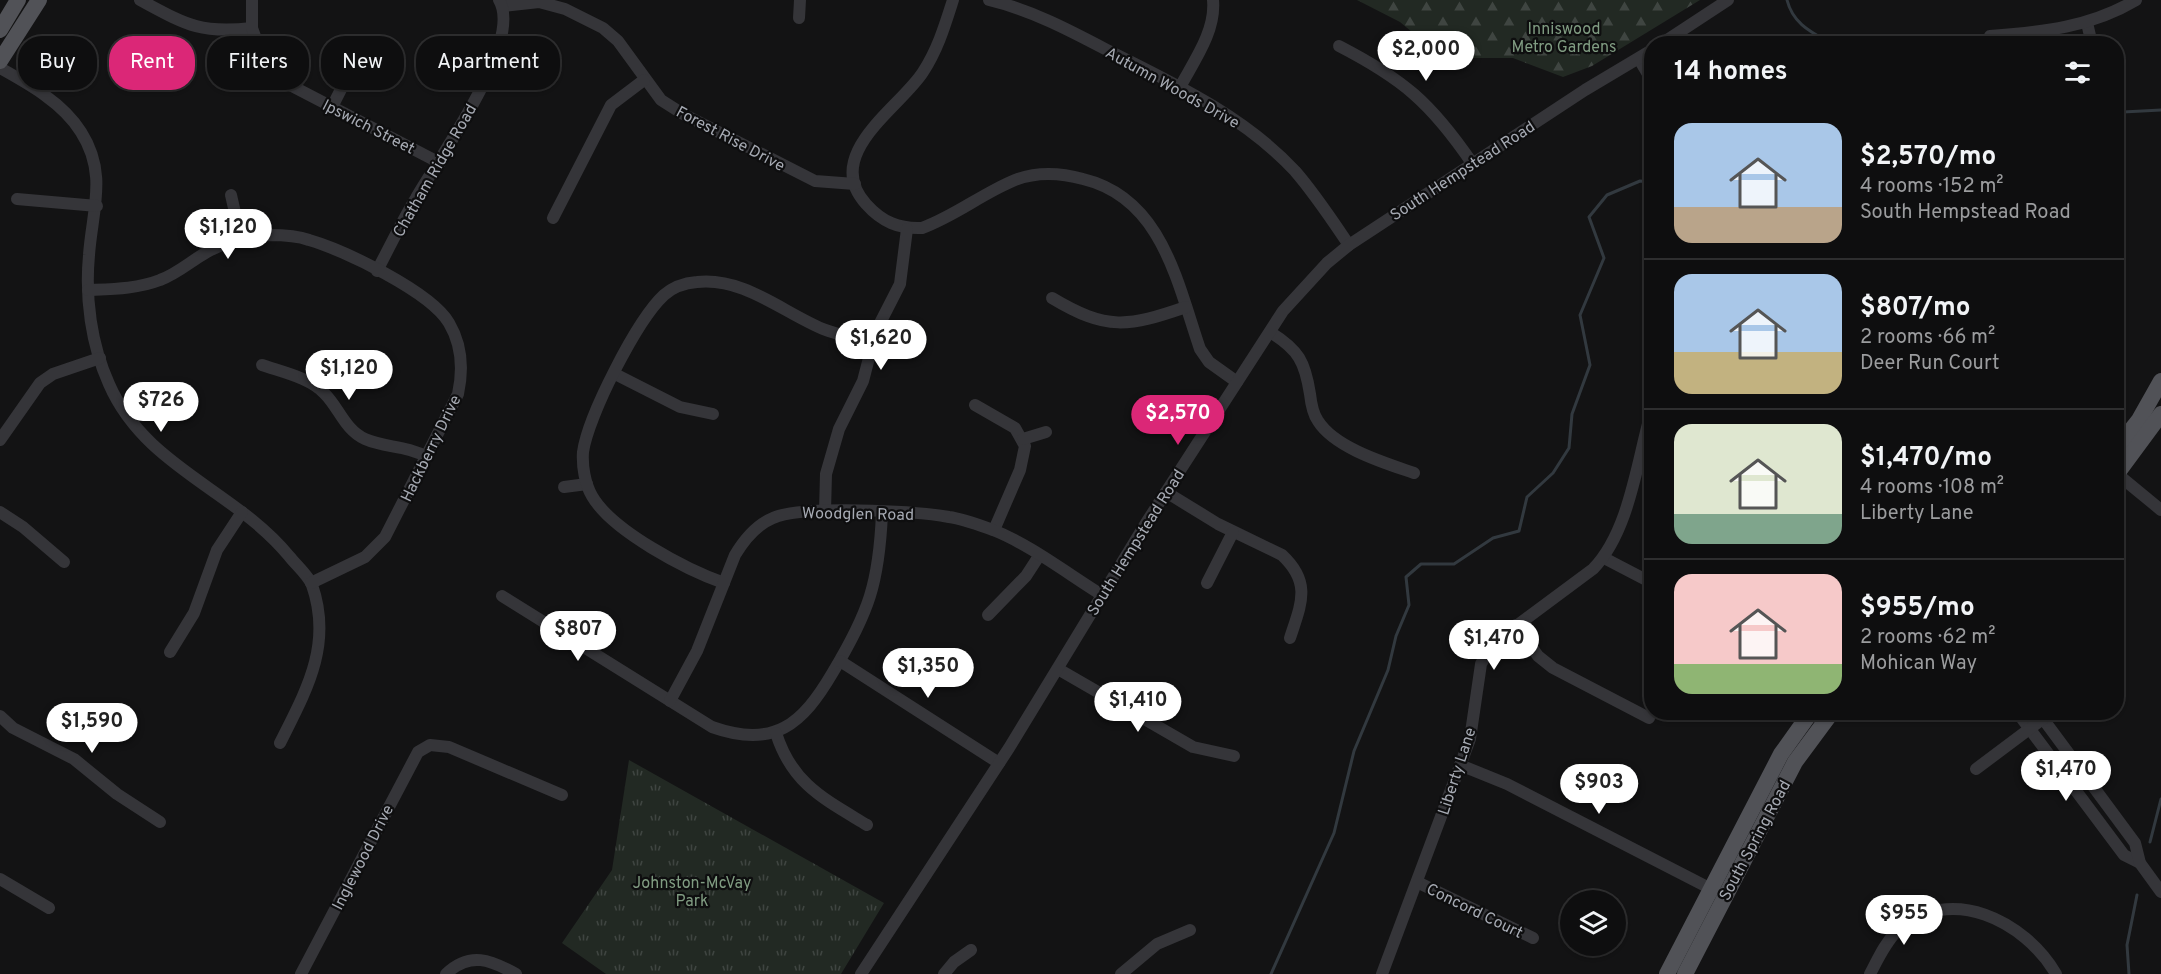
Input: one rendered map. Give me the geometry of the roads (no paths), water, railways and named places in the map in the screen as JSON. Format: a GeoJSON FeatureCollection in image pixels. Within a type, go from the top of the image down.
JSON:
{"type":"FeatureCollection","features":[{"type":"Feature","properties":{"kind":"main road"},"geometry":{"type":"LineString","coordinates":[[0,30],[18,0]]}},
{"type":"Feature","properties":{"kind":"main road"},"geometry":{"type":"LineString","coordinates":[[0,50],[21,16],[23,0]]}},
{"type":"Feature","properties":{"kind":"main road"},"geometry":{"type":"LineString","coordinates":[[0,61],[39,0]]}},
{"type":"Feature","properties":{"kind":"main road"},"geometry":{"type":"LineString","coordinates":[[2124,439],[2139,420],[2161,381]]}},
{"type":"Feature","properties":{"kind":"main road"},"geometry":{"type":"LineString","coordinates":[[2124,464],[2161,414]]}},
{"type":"Feature","properties":{"kind":"main road","name":"South Spring Road"},"geometry":{"type":"LineString","coordinates":[[1685,974],[1718,892],[1781,754],[1804,720]]}},
{"type":"Feature","properties":{"kind":"main road","name":"South Spring Road"},"geometry":{"type":"LineString","coordinates":[[1667,974],[1795,762],[1826,720]]}},
{"type":"Feature","properties":{"kind":"street"},"geometry":{"type":"LineString","coordinates":[[140,0],[198,29],[223,31],[252,28]]}},
{"type":"Feature","properties":{"kind":"street","name":"Ipswich Street"},"geometry":{"type":"LineString","coordinates":[[252,0],[252,28],[267,64],[288,84],[440,163]]}},
{"type":"Feature","properties":{"kind":"street"},"geometry":{"type":"LineString","coordinates":[[799,18],[800,0]]}},
{"type":"Feature","properties":{"kind":"street"},"geometry":{"type":"LineString","coordinates":[[953,0],[941,40],[922,74],[864,137],[857,155],[855,184],[863,200],[874,213],[889,223],[907,229],[922,228],[937,223],[1017,180],[1042,174],[1070,176],[1099,183],[1130,202],[1143,214],[1161,238],[1200,349],[1209,362],[1237,382]]}},
{"type":"Feature","properties":{"kind":"street","name":"Autumn Woods Drive"},"geometry":{"type":"LineString","coordinates":[[989,0],[1042,17],[1180,87],[1231,117],[1265,143],[1295,171],[1349,245]]}},
{"type":"Feature","properties":{"kind":"street"},"geometry":{"type":"LineString","coordinates":[[1180,87],[1208,33],[1214,12],[1213,0]]}},
{"type":"Feature","properties":{"kind":"street"},"geometry":{"type":"LineString","coordinates":[[1673,36],[1728,0]]}},
{"type":"Feature","properties":{"kind":"street"},"geometry":{"type":"LineString","coordinates":[[1990,36],[2042,33],[2087,23],[2136,0]]}},
{"type":"Feature","properties":{"kind":"street","name":"Forest Rise Drive"},"geometry":{"type":"LineString","coordinates":[[501,3],[552,4],[603,28],[631,55],[644,80],[661,100],[683,114],[795,172],[825,183],[855,184]]}},
{"type":"Feature","properties":{"kind":"street","name":"Chatham Ridge Road"},"geometry":{"type":"LineString","coordinates":[[377,271],[416,196],[440,163],[495,61],[503,34],[501,3]]}},
{"type":"Feature","properties":{"kind":"street"},"geometry":{"type":"LineString","coordinates":[[2087,23],[2090,36]]}},
{"type":"Feature","properties":{"kind":"street"},"geometry":{"type":"LineString","coordinates":[[1339,46],[1393,76],[1418,95],[1472,163]]}},
{"type":"Feature","properties":{"kind":"street","name":"South Hempstead Road"},"geometry":{"type":"LineString","coordinates":[[861,974],[999,763],[1167,492],[1283,311],[1327,263],[1349,245],[1585,90],[1644,55]]}},
{"type":"Feature","properties":{"kind":"street"},"geometry":{"type":"LineString","coordinates":[[1638,59],[1644,68]]}},
{"type":"Feature","properties":{"kind":"street"},"geometry":{"type":"LineString","coordinates":[[0,68],[46,96],[81,132],[97,175],[97,207],[89,253],[88,290],[91,320],[100,358],[123,413],[156,450],[271,534],[311,583],[321,631],[314,673],[280,743]]}},
{"type":"Feature","properties":{"kind":"street"},"geometry":{"type":"LineString","coordinates":[[553,218],[611,105],[644,80]]}},
{"type":"Feature","properties":{"kind":"street"},"geometry":{"type":"LineString","coordinates":[[332,107],[341,90]]}},
{"type":"Feature","properties":{"kind":"street"},"geometry":{"type":"LineString","coordinates":[[231,195],[241,239]]}},
{"type":"Feature","properties":{"kind":"street"},"geometry":{"type":"LineString","coordinates":[[17,199],[97,207]]}},
{"type":"Feature","properties":{"kind":"street"},"geometry":{"type":"LineString","coordinates":[[825,511],[826,474],[839,429],[863,381],[872,343],[900,284],[907,229]]}},
{"type":"Feature","properties":{"kind":"street","name":"Hackberry Drive"},"geometry":{"type":"LineString","coordinates":[[88,290],[130,288],[161,280],[209,251],[241,239],[270,235],[308,239],[377,271],[435,305],[450,324],[458,345],[463,373],[458,394],[385,537],[366,557],[311,583]]}},
{"type":"Feature","properties":{"kind":"street"},"geometry":{"type":"LineString","coordinates":[[724,583],[685,567],[623,528],[600,506],[587,483],[583,452],[591,421],[638,329],[655,304],[666,293],[682,285],[698,282],[731,284],[824,330],[872,343]]}},
{"type":"Feature","properties":{"kind":"street"},"geometry":{"type":"LineString","coordinates":[[1052,298],[1069,308],[1109,322],[1131,324],[1186,307]]}},
{"type":"Feature","properties":{"kind":"street"},"geometry":{"type":"LineString","coordinates":[[1270,332],[1286,342],[1300,357],[1318,421],[1330,434],[1376,459],[1414,472]]}},
{"type":"Feature","properties":{"kind":"street"},"geometry":{"type":"LineString","coordinates":[[0,440],[40,383],[53,374],[100,358]]}},
{"type":"Feature","properties":{"kind":"street"},"geometry":{"type":"LineString","coordinates":[[262,365],[311,384],[324,392],[350,428],[364,438],[404,446],[427,457]]}},
{"type":"Feature","properties":{"kind":"street"},"geometry":{"type":"LineString","coordinates":[[615,374],[680,407],[713,414]]}},
{"type":"Feature","properties":{"kind":"street"},"geometry":{"type":"LineString","coordinates":[[975,405],[1015,428],[1025,446],[1023,461],[994,530]]}},
{"type":"Feature","properties":{"kind":"street"},"geometry":{"type":"LineString","coordinates":[[1023,439],[1046,432]]}},
{"type":"Feature","properties":{"kind":"street","name":"Liberty Lane"},"geometry":{"type":"LineString","coordinates":[[1382,974],[1470,739],[1481,664],[1492,644],[1593,569],[1604,558],[1618,531],[1644,456]]}},
{"type":"Feature","properties":{"kind":"street"},"geometry":{"type":"LineString","coordinates":[[2124,480],[2161,510]]}},
{"type":"Feature","properties":{"kind":"street"},"geometry":{"type":"LineString","coordinates":[[564,487],[587,483]]}},
{"type":"Feature","properties":{"kind":"street"},"geometry":{"type":"LineString","coordinates":[[1167,492],[1233,532],[1282,555],[1299,577],[1302,600],[1290,638]]}},
{"type":"Feature","properties":{"kind":"street","name":"Woodglen Road"},"geometry":{"type":"LineString","coordinates":[[670,701],[697,651],[735,555],[743,541],[756,528],[772,518],[792,512],[825,511],[949,517],[994,530],[1102,596]]}},
{"type":"Feature","properties":{"kind":"street"},"geometry":{"type":"LineString","coordinates":[[0,512],[64,562]]}},
{"type":"Feature","properties":{"kind":"street"},"geometry":{"type":"LineString","coordinates":[[170,652],[194,613],[217,550],[242,512]]}},
{"type":"Feature","properties":{"kind":"street"},"geometry":{"type":"LineString","coordinates":[[502,596],[712,727],[736,735],[756,736],[776,733],[807,712],[840,661],[867,612],[877,577],[882,513]]}},
{"type":"Feature","properties":{"kind":"street"},"geometry":{"type":"LineString","coordinates":[[1207,583],[1233,532]]}},
{"type":"Feature","properties":{"kind":"street"},"geometry":{"type":"LineString","coordinates":[[988,615],[1026,576],[1039,556]]}},
{"type":"Feature","properties":{"kind":"street"},"geometry":{"type":"LineString","coordinates":[[1604,558],[1644,579]]}},
{"type":"Feature","properties":{"kind":"street"},"geometry":{"type":"LineString","coordinates":[[1516,625],[1538,656],[1553,668],[1644,715]]}},
{"type":"Feature","properties":{"kind":"street"},"geometry":{"type":"LineString","coordinates":[[840,661],[999,763]]}},
{"type":"Feature","properties":{"kind":"street"},"geometry":{"type":"LineString","coordinates":[[1058,669],[1194,747],[1234,756]]}},
{"type":"Feature","properties":{"kind":"street"},"geometry":{"type":"LineString","coordinates":[[0,716],[13,728],[74,759],[117,794],[160,822]]}},
{"type":"Feature","properties":{"kind":"street"},"geometry":{"type":"LineString","coordinates":[[2023,720],[2124,855],[2140,863]]}},
{"type":"Feature","properties":{"kind":"street"},"geometry":{"type":"LineString","coordinates":[[1976,769],[2039,720]]}},
{"type":"Feature","properties":{"kind":"street"},"geometry":{"type":"LineString","coordinates":[[2048,720],[2135,843],[2140,863],[2161,892]]}},
{"type":"Feature","properties":{"kind":"street"},"geometry":{"type":"LineString","coordinates":[[776,733],[787,762],[800,779],[818,795],[867,825]]}},
{"type":"Feature","properties":{"kind":"street","name":"Inglewood Drive"},"geometry":{"type":"LineString","coordinates":[[301,974],[410,763],[418,752],[430,745],[453,749],[562,795]]}},
{"type":"Feature","properties":{"kind":"street"},"geometry":{"type":"LineString","coordinates":[[1460,765],[1507,784],[1718,892]]}},
{"type":"Feature","properties":{"kind":"street"},"geometry":{"type":"LineString","coordinates":[[0,879],[49,908]]}},
{"type":"Feature","properties":{"kind":"street","name":"Concord Court"},"geometry":{"type":"LineString","coordinates":[[1417,882],[1533,938]]}},
{"type":"Feature","properties":{"kind":"street"},"geometry":{"type":"LineString","coordinates":[[1870,974],[1888,940],[1914,919],[1931,911],[1960,909],[1997,920],[2029,939],[2043,953],[2056,974]]}},
{"type":"Feature","properties":{"kind":"street"},"geometry":{"type":"LineString","coordinates":[[1121,974],[1157,944],[1191,930]]}},
{"type":"Feature","properties":{"kind":"street"},"geometry":{"type":"LineString","coordinates":[[944,974],[971,950]]}},
{"type":"Feature","properties":{"kind":"street"},"geometry":{"type":"LineString","coordinates":[[446,974],[454,966],[478,958],[492,961],[516,974]]}},
{"type":"Feature","properties":{"kind":"waterway"},"geometry":{"type":"LineString","coordinates":[[1787,0],[1798,21],[1818,36]]}},
{"type":"Feature","properties":{"kind":"waterway"},"geometry":{"type":"LineString","coordinates":[[2124,112],[2161,110]]}},
{"type":"Feature","properties":{"kind":"waterway"},"geometry":{"type":"LineString","coordinates":[[1271,974],[1334,833],[1354,751],[1388,670],[1396,636],[1409,605],[1406,577],[1421,564],[1454,564],[1493,538],[1519,531],[1527,497],[1553,473],[1569,448],[1572,414],[1590,365],[1580,315],[1604,258],[1589,217],[1607,195],[1644,181]]}},
{"type":"Feature","properties":{"kind":"waterway"},"geometry":{"type":"LineString","coordinates":[[2150,842],[2161,799]]}},
{"type":"Feature","properties":{"kind":"waterway"},"geometry":{"type":"LineString","coordinates":[[2129,974],[2127,945],[2137,895]]}},
{"type":"Feature","properties":{"kind":"park label","name":"Inniswood Metro Gardens"},"geometry":{"type":"Point","coordinates":[1564,37]}},
{"type":"Feature","properties":{"kind":"park label","name":"Johnston-McVay Park"},"geometry":{"type":"Point","coordinates":[692,891]}}]}
